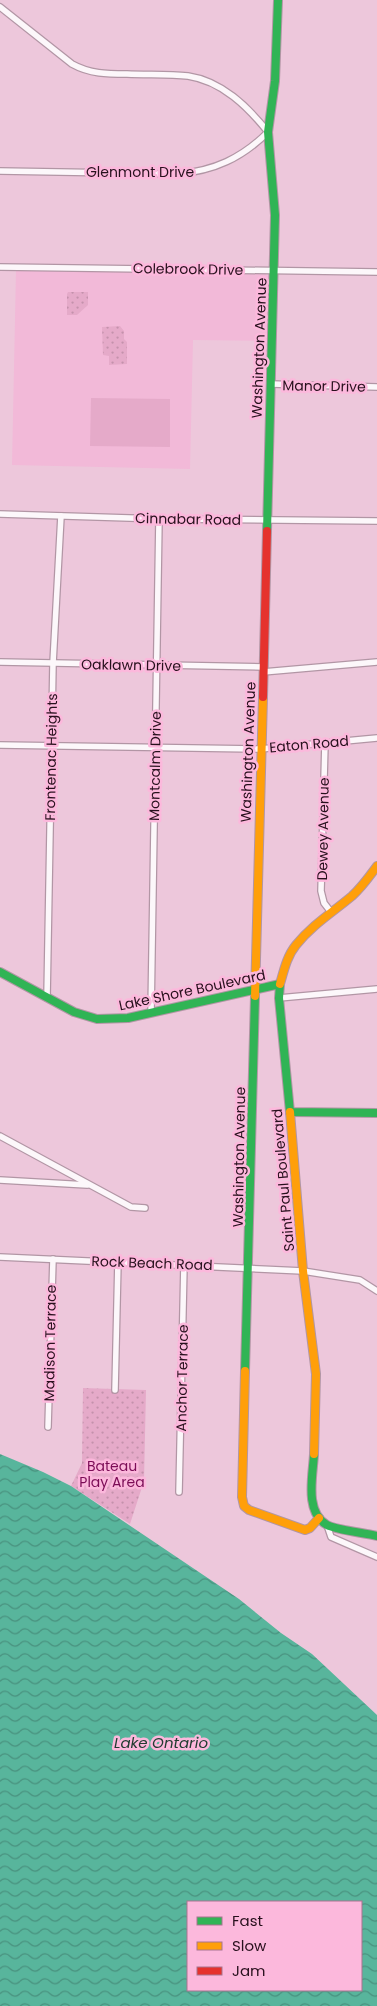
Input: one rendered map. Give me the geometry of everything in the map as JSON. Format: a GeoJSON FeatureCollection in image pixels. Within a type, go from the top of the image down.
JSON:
{"type":"FeatureCollection","features":[{"type":"Feature","properties":{"kind":"street","name":"Washington Avenue"},"geometry":{"type":"LineString","coordinates":[[278,0],[276,80],[268,132],[275,202],[274,270],[260,749],[242,1497],[244,1506],[249,1510],[306,1530],[319,1518]]}},
{"type":"Feature","properties":{"kind":"street"},"geometry":{"type":"LineString","coordinates":[[0,6],[72,64],[81,69],[104,74],[176,75],[206,81],[234,97],[247,108],[268,132]]}},
{"type":"Feature","properties":{"kind":"street","name":"Glenmont Drive"},"geometry":{"type":"LineString","coordinates":[[0,171],[177,174],[197,172],[231,161],[245,153],[268,132]]}},
{"type":"Feature","properties":{"kind":"street","name":"Colebrook Drive"},"geometry":{"type":"LineString","coordinates":[[0,267],[377,272]]}},
{"type":"Feature","properties":{"kind":"street","name":"Manor Drive"},"geometry":{"type":"LineString","coordinates":[[271,384],[377,387]]}},
{"type":"Feature","properties":{"kind":"street","name":"Cinnabar Road"},"geometry":{"type":"LineString","coordinates":[[0,514],[159,519],[377,521]]}},
{"type":"Feature","properties":{"kind":"street","name":"Frontenac Heights"},"geometry":{"type":"LineString","coordinates":[[47,998],[53,663],[61,516]]}},
{"type":"Feature","properties":{"kind":"street","name":"Montcalm Drive"},"geometry":{"type":"LineString","coordinates":[[151,1012],[159,519]]}},
{"type":"Feature","properties":{"kind":"street","name":"Oaklawn Drive"},"geometry":{"type":"LineString","coordinates":[[0,662],[263,670],[377,662]]}},
{"type":"Feature","properties":{"kind":"street","name":"Eaton Road"},"geometry":{"type":"LineString","coordinates":[[0,745],[260,749],[377,738]]}},
{"type":"Feature","properties":{"kind":"street","name":"Dewey Avenue"},"geometry":{"type":"LineString","coordinates":[[325,743],[321,892],[324,903],[331,912]]}},
{"type":"Feature","properties":{"kind":"street","name":"Saint Paul Boulevard"},"geometry":{"type":"LineString","coordinates":[[319,1518],[312,1505],[316,1374],[303,1270],[279,998],[280,984],[286,960],[299,940],[358,890],[377,866]]}},
{"type":"Feature","properties":{"kind":"street","name":"Lake Shore Boulevard"},"geometry":{"type":"LineString","coordinates":[[0,972],[74,1012],[97,1019],[119,1019],[280,984]]}},
{"type":"Feature","properties":{"kind":"street","name":"Lake Shore Boulevard"},"geometry":{"type":"LineString","coordinates":[[279,998],[377,989]]}},
{"type":"Feature","properties":{"kind":"street"},"geometry":{"type":"LineString","coordinates":[[290,1112],[377,1113]]}},
{"type":"Feature","properties":{"kind":"street"},"geometry":{"type":"LineString","coordinates":[[0,1136],[131,1207],[145,1208]]}},
{"type":"Feature","properties":{"kind":"street"},"geometry":{"type":"LineString","coordinates":[[0,1180],[89,1185]]}},
{"type":"Feature","properties":{"kind":"street","name":"Rock Beach Road"},"geometry":{"type":"LineString","coordinates":[[0,1257],[303,1270],[360,1280],[377,1291]]}},
{"type":"Feature","properties":{"kind":"street","name":"Madison Terrace"},"geometry":{"type":"LineString","coordinates":[[48,1426],[53,1259]]}},
{"type":"Feature","properties":{"kind":"street"},"geometry":{"type":"LineString","coordinates":[[115,1390],[118,1261]]}},
{"type":"Feature","properties":{"kind":"street","name":"Anchor Terrace"},"geometry":{"type":"LineString","coordinates":[[179,1492],[184,1264]]}},
{"type":"Feature","properties":{"kind":"street"},"geometry":{"type":"LineString","coordinates":[[319,1518],[327,1525],[377,1536]]}},
{"type":"Feature","properties":{"kind":"street"},"geometry":{"type":"LineString","coordinates":[[327,1525],[331,1537],[377,1557]]}},
{"type":"Feature","properties":{"kind":"shaded area"},"geometry":{"type":"Polygon","coordinates":[[[16,270],[265,274],[269,276],[269,341],[193,340],[190,469],[12,465],[16,270]]]}},
{"type":"Feature","properties":{"kind":"green space"},"geometry":{"type":"Polygon","coordinates":[[[68,292],[88,292],[88,305],[77,315],[67,315],[68,292]]]}},
{"type":"Feature","properties":{"kind":"green space"},"geometry":{"type":"Polygon","coordinates":[[[120,326],[124,331],[124,339],[127,342],[127,364],[109,365],[109,356],[103,355],[102,327],[120,326]]]}},
{"type":"Feature","properties":{"kind":"green space"},"geometry":{"type":"Polygon","coordinates":[[[91,398],[170,399],[170,447],[90,446],[91,398]]]}},
{"type":"Feature","properties":{"kind":"green space","name":"Bateau Play Area"},"geometry":{"type":"Polygon","coordinates":[[[83,1388],[146,1390],[144,1481],[130,1524],[71,1486],[82,1463],[83,1388]]]}},
{"type":"Feature","properties":{"kind":"water","name":"Lake Ontario"},"geometry":{"type":"Polygon","coordinates":[[[0,1454],[71,1486],[239,1599],[281,1633],[312,1654],[377,1715],[377,2006],[0,2006],[0,1454]]]}},
{"type":"Feature","properties":{"kind":"traffic: fast"},"geometry":{"type":"LineString","coordinates":[[267,531],[275,215],[268,132],[275,81],[278,0]]}},
{"type":"Feature","properties":{"kind":"traffic: fast"},"geometry":{"type":"LineString","coordinates":[[0,972],[74,1012],[97,1019],[128,1018],[280,984],[279,998],[290,1112],[377,1113]]}},
{"type":"Feature","properties":{"kind":"traffic: fast"},"geometry":{"type":"LineString","coordinates":[[245,1371],[255,996]]}},
{"type":"Feature","properties":{"kind":"traffic: fast"},"geometry":{"type":"LineString","coordinates":[[314,1454],[312,1492],[315,1511],[320,1519],[331,1527],[377,1536]]}},
{"type":"Feature","properties":{"kind":"traffic: slow"},"geometry":{"type":"LineString","coordinates":[[255,996],[263,697]]}},
{"type":"Feature","properties":{"kind":"traffic: slow"},"geometry":{"type":"LineString","coordinates":[[280,984],[288,958],[296,945],[316,925],[356,893],[377,866]]}},
{"type":"Feature","properties":{"kind":"traffic: slow"},"geometry":{"type":"LineString","coordinates":[[290,1112],[303,1271],[316,1374],[314,1454]]}},
{"type":"Feature","properties":{"kind":"traffic: slow"},"geometry":{"type":"LineString","coordinates":[[245,1371],[242,1497],[244,1506],[249,1510],[305,1530],[310,1528],[319,1518]]}},
{"type":"Feature","properties":{"kind":"traffic: jam"},"geometry":{"type":"LineString","coordinates":[[263,697],[267,531]]}}]}
